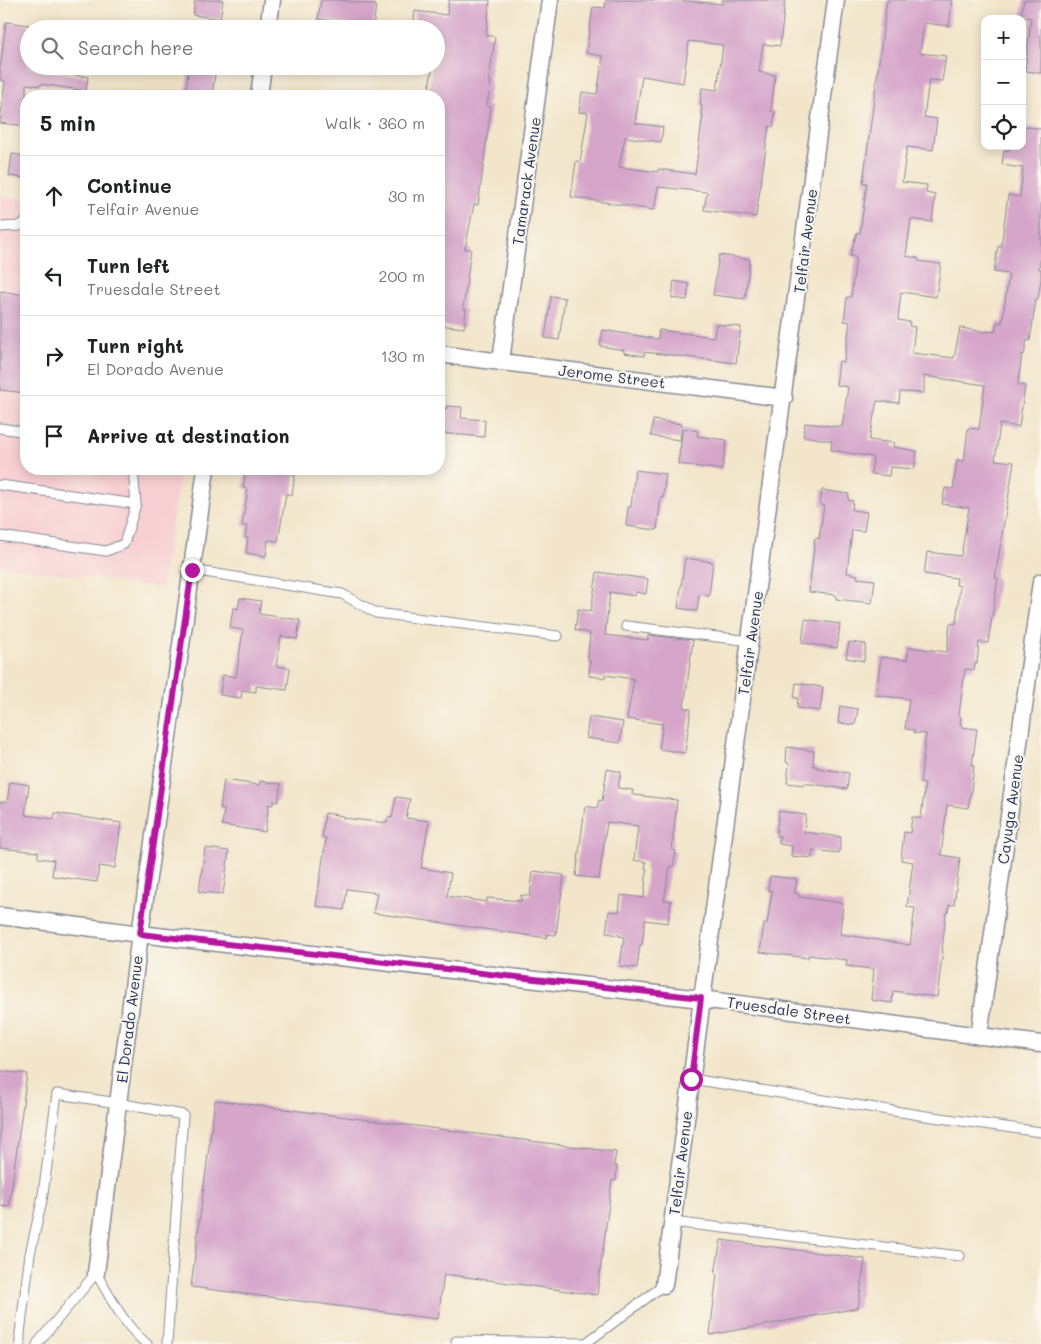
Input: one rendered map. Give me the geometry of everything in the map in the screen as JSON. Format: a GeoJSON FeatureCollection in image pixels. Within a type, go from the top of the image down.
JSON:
{"type":"FeatureCollection","features":[{"type":"Feature","properties":{"kind":"street"},"geometry":{"type":"LineString","coordinates":[[269,20],[272,0]]}},
{"type":"Feature","properties":{"kind":"street","name":"Tamarack Avenue"},"geometry":{"type":"LineString","coordinates":[[501,362],[550,0]]}},
{"type":"Feature","properties":{"kind":"street","name":"Telfair Avenue"},"geometry":{"type":"LineString","coordinates":[[664,1285],[836,0]]}},
{"type":"Feature","properties":{"kind":"street"},"geometry":{"type":"LineString","coordinates":[[259,90],[262,75]]}},
{"type":"Feature","properties":{"kind":"street","name":"Jerome Street"},"geometry":{"type":"LineString","coordinates":[[445,355],[784,398]]}},
{"type":"Feature","properties":{"kind":"street","name":"El Dorado Avenue"},"geometry":{"type":"LineString","coordinates":[[96,1273],[140,934],[205,475]]}},
{"type":"Feature","properties":{"kind":"street","name":"Cayuga Avenue"},"geometry":{"type":"LineString","coordinates":[[979,1036],[1041,582]]}},
{"type":"Feature","properties":{"kind":"street","name":"Truesdale Street"},"geometry":{"type":"LineString","coordinates":[[0,916],[140,934],[701,998],[1041,1044]]}},
{"type":"Feature","properties":{"kind":"lane"},"geometry":{"type":"LineString","coordinates":[[0,227],[20,225]]}},
{"type":"Feature","properties":{"kind":"lane"},"geometry":{"type":"LineString","coordinates":[[0,428],[20,431]]}},
{"type":"Feature","properties":{"kind":"lane"},"geometry":{"type":"LineString","coordinates":[[0,536],[106,551],[124,544],[136,504],[134,475]]}},
{"type":"Feature","properties":{"kind":"lane"},"geometry":{"type":"LineString","coordinates":[[0,485],[136,504]]}},
{"type":"Feature","properties":{"kind":"lane"},"geometry":{"type":"LineString","coordinates":[[192,570],[342,594],[376,612],[558,636]]}},
{"type":"Feature","properties":{"kind":"lane"},"geometry":{"type":"LineString","coordinates":[[626,626],[751,642]]}},
{"type":"Feature","properties":{"kind":"lane"},"geometry":{"type":"LineString","coordinates":[[691,1079],[1041,1132]]}},
{"type":"Feature","properties":{"kind":"lane"},"geometry":{"type":"LineString","coordinates":[[20,1344],[30,1254],[42,1201],[57,1094],[183,1115],[166,1344]]}},
{"type":"Feature","properties":{"kind":"lane"},"geometry":{"type":"LineString","coordinates":[[672,1222],[960,1256]]}},
{"type":"Feature","properties":{"kind":"lane"},"geometry":{"type":"LineString","coordinates":[[37,1344],[96,1273],[136,1336],[147,1344]]}},
{"type":"Feature","properties":{"kind":"lane"},"geometry":{"type":"LineString","coordinates":[[456,1341],[586,1343],[664,1285]]}},
{"type":"Feature","properties":{"kind":"shaded area"},"geometry":{"type":"Polygon","coordinates":[[[0,196],[20,199],[20,475],[180,475],[161,588],[0,565],[0,196]]]}},
{"type":"Feature","properties":{"kind":"building"},"geometry":{"type":"Polygon","coordinates":[[[195,0],[223,0],[220,19],[193,15],[195,0]]]}},
{"type":"Feature","properties":{"kind":"building"},"geometry":{"type":"Polygon","coordinates":[[[321,0],[340,0],[376,5],[374,20],[318,19],[321,0]]]}},
{"type":"Feature","properties":{"kind":"building"},"geometry":{"type":"Polygon","coordinates":[[[449,0],[490,0],[486,35],[495,37],[487,106],[491,107],[478,205],[474,204],[465,249],[471,249],[463,309],[466,309],[464,328],[445,326],[445,90],[429,90],[431,75],[445,75],[445,20],[414,20],[415,11],[447,15],[449,0]]]}},
{"type":"Feature","properties":{"kind":"building"},"geometry":{"type":"Polygon","coordinates":[[[606,0],[675,0],[722,4],[722,0],[785,0],[780,46],[763,44],[759,72],[775,75],[771,111],[775,112],[773,127],[769,126],[756,217],[704,210],[707,192],[658,187],[654,210],[571,197],[576,161],[580,162],[588,113],[579,112],[582,92],[597,94],[603,56],[586,53],[593,7],[605,8],[606,0]],[[689,41],[683,83],[642,76],[635,123],[663,127],[661,142],[625,137],[619,167],[658,172],[658,169],[695,174],[703,114],[701,114],[702,105],[700,105],[702,88],[717,90],[723,45],[689,41]]]}},
{"type":"Feature","properties":{"kind":"building"},"geometry":{"type":"Polygon","coordinates":[[[887,0],[952,0],[949,26],[924,23],[920,53],[946,56],[942,81],[929,80],[924,117],[937,119],[933,150],[907,147],[902,182],[927,185],[926,193],[935,195],[932,222],[911,219],[906,256],[918,258],[918,261],[941,264],[936,297],[901,292],[898,320],[910,322],[909,326],[915,327],[912,353],[954,358],[960,328],[995,332],[997,322],[1002,323],[1009,274],[994,272],[998,246],[1001,247],[1008,195],[1020,197],[1023,168],[1002,165],[1004,150],[1026,150],[1026,127],[1041,129],[1041,255],[1039,269],[1041,269],[1041,279],[1030,341],[1027,340],[1024,355],[1022,354],[1018,385],[1025,386],[1019,427],[1000,424],[995,460],[1014,462],[995,578],[998,578],[988,643],[979,642],[977,663],[975,663],[974,670],[965,669],[959,715],[962,727],[977,729],[972,766],[974,766],[968,808],[947,805],[941,855],[960,858],[954,905],[949,905],[948,913],[946,913],[937,997],[893,991],[892,1003],[871,1000],[874,969],[846,966],[847,960],[808,955],[808,958],[760,952],[772,891],[768,890],[770,876],[797,879],[795,893],[800,895],[799,897],[843,903],[840,934],[910,945],[915,908],[907,907],[913,862],[901,860],[904,832],[910,833],[912,817],[921,818],[925,784],[920,783],[926,734],[914,733],[914,730],[905,729],[909,699],[876,695],[881,657],[907,660],[909,647],[947,652],[950,623],[956,624],[960,586],[956,585],[957,578],[924,574],[927,552],[961,556],[969,508],[942,504],[945,488],[953,489],[957,460],[964,461],[968,428],[979,429],[985,385],[924,376],[924,393],[900,392],[899,403],[877,401],[869,440],[894,443],[893,447],[917,451],[914,469],[890,467],[889,476],[871,474],[873,457],[831,450],[832,441],[803,436],[805,423],[842,427],[848,387],[836,385],[839,361],[844,362],[850,322],[844,321],[847,297],[851,297],[856,257],[850,256],[857,232],[860,233],[867,183],[863,183],[887,0]]]}},
{"type":"Feature","properties":{"kind":"building"},"geometry":{"type":"Polygon","coordinates":[[[1024,0],[1041,0],[1041,73],[1026,71],[1031,18],[1021,15],[1024,0]]]}},
{"type":"Feature","properties":{"kind":"building"},"geometry":{"type":"Polygon","coordinates":[[[6,22],[20,24],[20,75],[75,75],[88,77],[86,90],[26,84],[26,90],[20,90],[20,125],[0,123],[5,81],[0,80],[6,22]]]}},
{"type":"Feature","properties":{"kind":"building"},"geometry":{"type":"Polygon","coordinates":[[[188,75],[215,75],[213,90],[186,90],[188,75]]]}},
{"type":"Feature","properties":{"kind":"building"},"geometry":{"type":"Polygon","coordinates":[[[12,154],[20,155],[20,177],[9,176],[12,154]]]}},
{"type":"Feature","properties":{"kind":"building"},"geometry":{"type":"Polygon","coordinates":[[[719,255],[750,259],[745,299],[713,295],[719,255]]]}},
{"type":"Feature","properties":{"kind":"building"},"geometry":{"type":"Polygon","coordinates":[[[674,281],[689,284],[687,300],[672,298],[674,281]]]}},
{"type":"Feature","properties":{"kind":"building"},"geometry":{"type":"Polygon","coordinates":[[[0,291],[20,294],[20,392],[0,390],[0,291]]]}},
{"type":"Feature","properties":{"kind":"building"},"geometry":{"type":"Polygon","coordinates":[[[551,296],[565,298],[559,340],[545,338],[551,296]]]}},
{"type":"Feature","properties":{"kind":"building"},"geometry":{"type":"Polygon","coordinates":[[[716,324],[741,327],[736,363],[645,352],[644,356],[624,353],[624,350],[600,346],[603,330],[658,339],[659,330],[714,337],[716,324]]]}},
{"type":"Feature","properties":{"kind":"building"},"geometry":{"type":"Polygon","coordinates":[[[447,406],[462,407],[461,418],[485,420],[484,437],[445,434],[447,406]]]}},
{"type":"Feature","properties":{"kind":"building"},"geometry":{"type":"Polygon","coordinates":[[[653,420],[682,424],[680,440],[651,436],[653,420]]]}},
{"type":"Feature","properties":{"kind":"building"},"geometry":{"type":"Polygon","coordinates":[[[683,428],[698,431],[697,436],[727,440],[722,470],[678,464],[683,428]]]}},
{"type":"Feature","properties":{"kind":"building"},"geometry":{"type":"Polygon","coordinates":[[[635,470],[666,474],[657,530],[626,526],[628,507],[631,507],[635,470]]]}},
{"type":"Feature","properties":{"kind":"building"},"geometry":{"type":"Polygon","coordinates":[[[245,475],[295,475],[292,495],[286,494],[278,541],[268,540],[266,556],[246,553],[248,538],[245,538],[247,526],[242,526],[248,489],[243,488],[245,475]]]}},
{"type":"Feature","properties":{"kind":"building"},"geometry":{"type":"Polygon","coordinates":[[[822,490],[849,494],[848,500],[853,501],[852,510],[867,512],[864,531],[852,530],[847,573],[858,575],[857,578],[875,580],[872,603],[836,599],[836,595],[809,592],[815,538],[819,539],[824,505],[820,505],[822,490]]]}},
{"type":"Feature","properties":{"kind":"building"},"geometry":{"type":"Polygon","coordinates":[[[685,558],[713,562],[709,596],[699,595],[697,611],[678,608],[685,558]]]}},
{"type":"Feature","properties":{"kind":"building"},"geometry":{"type":"Polygon","coordinates":[[[597,572],[648,579],[646,594],[636,592],[635,596],[610,592],[605,635],[648,640],[648,635],[693,640],[684,708],[691,709],[685,753],[659,749],[663,724],[627,719],[634,679],[605,675],[605,678],[589,676],[590,633],[575,630],[578,609],[591,611],[597,572]]]}},
{"type":"Feature","properties":{"kind":"building"},"geometry":{"type":"Polygon","coordinates":[[[240,598],[261,601],[259,614],[300,620],[297,639],[281,636],[276,666],[290,668],[287,690],[256,686],[256,692],[242,690],[241,698],[220,695],[223,675],[236,677],[243,630],[230,628],[233,608],[238,609],[240,598]]]}},
{"type":"Feature","properties":{"kind":"building"},"geometry":{"type":"Polygon","coordinates":[[[805,619],[840,624],[837,648],[802,643],[805,619]]]}},
{"type":"Feature","properties":{"kind":"building"},"geometry":{"type":"Polygon","coordinates":[[[849,642],[866,644],[864,661],[846,658],[849,642]]]}},
{"type":"Feature","properties":{"kind":"building"},"geometry":{"type":"Polygon","coordinates":[[[796,683],[823,687],[820,711],[797,708],[798,698],[794,698],[796,683]]]}},
{"type":"Feature","properties":{"kind":"building"},"geometry":{"type":"Polygon","coordinates":[[[840,706],[858,709],[855,725],[838,723],[840,706]]]}},
{"type":"Feature","properties":{"kind":"building"},"geometry":{"type":"Polygon","coordinates":[[[589,717],[623,722],[620,743],[586,738],[589,717]]]}},
{"type":"Feature","properties":{"kind":"building"},"geometry":{"type":"Polygon","coordinates":[[[787,747],[814,751],[813,766],[817,766],[817,768],[849,773],[847,789],[804,783],[804,785],[787,783],[789,763],[786,762],[787,747]]]}},
{"type":"Feature","properties":{"kind":"building"},"geometry":{"type":"Polygon","coordinates":[[[607,769],[621,772],[618,788],[633,790],[632,794],[634,795],[677,800],[672,850],[676,851],[673,867],[670,866],[664,900],[671,901],[668,923],[645,920],[637,968],[620,966],[624,937],[606,933],[609,911],[619,912],[621,895],[644,898],[646,862],[634,860],[638,826],[607,822],[599,879],[576,876],[585,806],[597,808],[599,800],[602,801],[607,769]]]}},
{"type":"Feature","properties":{"kind":"building"},"geometry":{"type":"Polygon","coordinates":[[[224,780],[259,785],[260,781],[281,784],[278,802],[273,801],[273,805],[269,804],[265,832],[222,825],[224,809],[220,808],[224,780]]]}},
{"type":"Feature","properties":{"kind":"building"},"geometry":{"type":"Polygon","coordinates":[[[10,782],[29,785],[25,815],[54,819],[55,813],[121,823],[115,868],[99,866],[97,882],[52,876],[54,860],[38,858],[38,852],[0,848],[0,802],[7,802],[10,782]]]}},
{"type":"Feature","properties":{"kind":"building"},"geometry":{"type":"Polygon","coordinates":[[[396,797],[410,799],[406,818],[429,821],[421,868],[451,873],[447,896],[487,902],[487,898],[521,901],[521,895],[530,896],[533,871],[564,875],[556,935],[547,934],[547,938],[373,913],[377,893],[347,889],[344,910],[316,906],[326,838],[322,837],[325,813],[343,816],[343,818],[387,823],[388,817],[392,818],[396,797]]]}},
{"type":"Feature","properties":{"kind":"building"},"geometry":{"type":"Polygon","coordinates":[[[779,811],[806,815],[804,832],[841,837],[839,853],[813,850],[812,858],[791,856],[792,846],[779,844],[780,836],[776,836],[779,811]]]}},
{"type":"Feature","properties":{"kind":"building"},"geometry":{"type":"Polygon","coordinates":[[[205,848],[229,851],[223,894],[199,892],[205,848]]]}},
{"type":"Feature","properties":{"kind":"building"},"geometry":{"type":"Polygon","coordinates":[[[0,1071],[27,1074],[9,1207],[0,1206],[0,1071]]]}},
{"type":"Feature","properties":{"kind":"building"},"geometry":{"type":"Polygon","coordinates":[[[215,1100],[616,1152],[614,1165],[617,1166],[616,1181],[612,1180],[597,1295],[444,1274],[438,1319],[191,1287],[215,1100]]]}},
{"type":"Feature","properties":{"kind":"building"},"geometry":{"type":"Polygon","coordinates":[[[721,1240],[865,1259],[858,1308],[710,1335],[717,1274],[715,1273],[721,1240]]]}},
{"type":"Feature","properties":{"kind":"route"},"geometry":{"type":"LineString","coordinates":[[192,570],[140,934],[701,998],[691,1079]]}}]}
